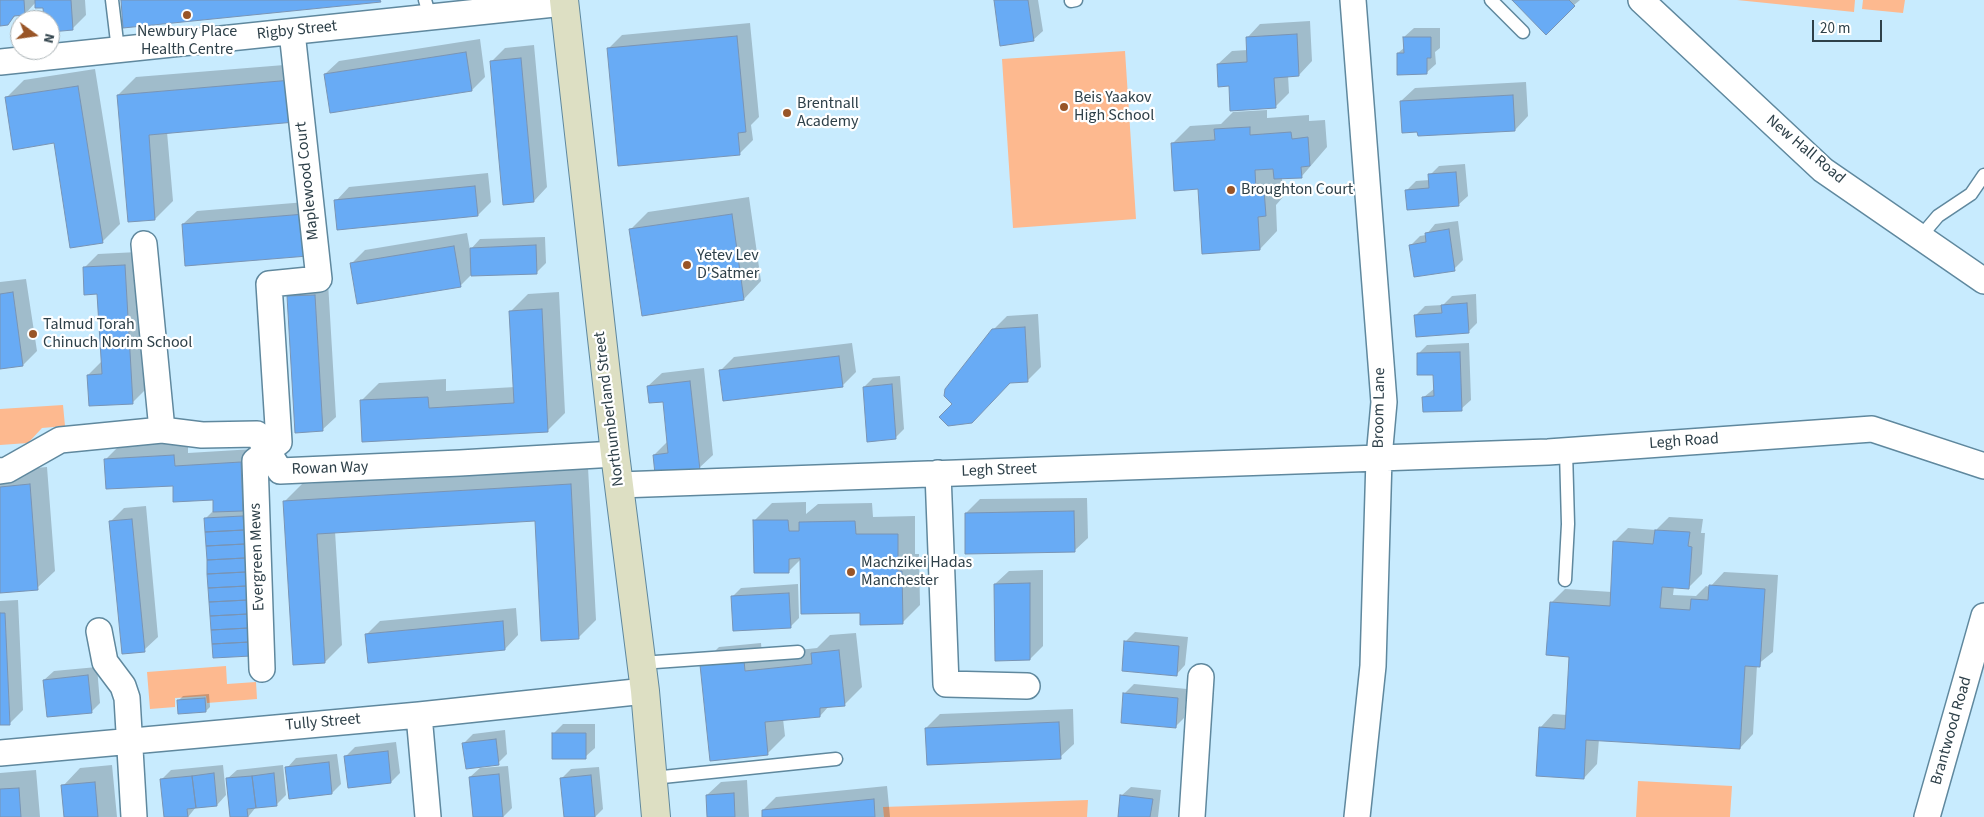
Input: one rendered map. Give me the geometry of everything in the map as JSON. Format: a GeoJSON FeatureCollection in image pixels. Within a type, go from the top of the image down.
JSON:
{"type":"FeatureCollection","features":[{"type":"Feature","properties":{"kind":"street","name":"Broom Lane"},"geometry":{"type":"LineString","coordinates":[[1353,0],[1384,402],[1379,458],[1373,666],[1357,817]]}},
{"type":"Feature","properties":{"kind":"street","name":"New Hall Road"},"geometry":{"type":"LineString","coordinates":[[1641,0],[1823,170],[1984,281]]}},
{"type":"Feature","properties":{"kind":"street","name":"Rigby Street"},"geometry":{"type":"LineString","coordinates":[[0,62],[292,32],[428,9],[564,1]]}},
{"type":"Feature","properties":{"kind":"street","name":"Northumberland Street"},"geometry":{"type":"LineString","coordinates":[[564,1],[615,454],[642,663],[656,817]]}},
{"type":"Feature","properties":{"kind":"street","name":"Maplewood Court"},"geometry":{"type":"LineString","coordinates":[[267,451],[279,442],[269,284],[319,279],[292,32]]}},
{"type":"Feature","properties":{"kind":"street"},"geometry":{"type":"LineString","coordinates":[[0,470],[7,470],[60,440],[162,430],[144,244]]}},
{"type":"Feature","properties":{"kind":"street","name":"Legh Road"},"geometry":{"type":"LineString","coordinates":[[1379,458],[1566,451],[1872,429],[1984,466]]}},
{"type":"Feature","properties":{"kind":"street","name":"Rowan Way"},"geometry":{"type":"LineString","coordinates":[[162,430],[202,435],[257,434],[280,471],[451,464],[615,454]]}},
{"type":"Feature","properties":{"kind":"street","name":"Evergreen Mews"},"geometry":{"type":"LineString","coordinates":[[262,669],[255,461],[267,451]]}},
{"type":"Feature","properties":{"kind":"street","name":"Legh Street"},"geometry":{"type":"LineString","coordinates":[[619,486],[1379,458]]}},
{"type":"Feature","properties":{"kind":"street"},"geometry":{"type":"LineString","coordinates":[[938,473],[946,684],[1027,686]]}},
{"type":"Feature","properties":{"kind":"street","name":"Brantwood Road"},"geometry":{"type":"LineString","coordinates":[[1928,817],[1984,616]]}},
{"type":"Feature","properties":{"kind":"street"},"geometry":{"type":"LineString","coordinates":[[99,631],[105,662],[109,671],[123,686],[127,698],[134,817]]}},
{"type":"Feature","properties":{"kind":"street"},"geometry":{"type":"LineString","coordinates":[[1192,817],[1201,677]]}},
{"type":"Feature","properties":{"kind":"street","name":"Tully Street"},"geometry":{"type":"LineString","coordinates":[[0,753],[419,715],[645,691]]}},
{"type":"Feature","properties":{"kind":"street"},"geometry":{"type":"LineString","coordinates":[[419,715],[428,817]]}},
{"type":"Feature","properties":{"kind":"lane"},"geometry":{"type":"LineString","coordinates":[[112,0],[118,50]]}},
{"type":"Feature","properties":{"kind":"lane"},"geometry":{"type":"LineString","coordinates":[[1491,0],[1523,32]]}},
{"type":"Feature","properties":{"kind":"lane"},"geometry":{"type":"LineString","coordinates":[[1921,236],[1938,216],[1971,194],[1984,175]]}},
{"type":"Feature","properties":{"kind":"lane"},"geometry":{"type":"LineString","coordinates":[[1565,580],[1568,524],[1566,451]]}},
{"type":"Feature","properties":{"kind":"lane"},"geometry":{"type":"LineString","coordinates":[[642,663],[798,652]]}},
{"type":"Feature","properties":{"kind":"lane"},"geometry":{"type":"LineString","coordinates":[[653,778],[836,759]]}},
{"type":"Feature","properties":{"kind":"shaded area"},"geometry":{"type":"Polygon","coordinates":[[[1737,0],[1855,0],[1854,12],[1737,0]]]}},
{"type":"Feature","properties":{"kind":"shaded area"},"geometry":{"type":"Polygon","coordinates":[[[1863,0],[1905,0],[1903,13],[1862,9],[1863,0]]]}},
{"type":"Feature","properties":{"kind":"shaded area"},"geometry":{"type":"Polygon","coordinates":[[[1125,51],[1136,219],[1013,228],[1002,59],[1125,51]]]}},
{"type":"Feature","properties":{"kind":"shaded area"},"geometry":{"type":"Polygon","coordinates":[[[63,405],[65,426],[42,428],[28,443],[0,445],[0,409],[63,405]]]}},
{"type":"Feature","properties":{"kind":"shaded area"},"geometry":{"type":"Polygon","coordinates":[[[226,666],[227,684],[256,682],[257,699],[207,703],[206,696],[175,698],[175,707],[150,709],[147,672],[226,666]]]}},
{"type":"Feature","properties":{"kind":"shaded area"},"geometry":{"type":"Polygon","coordinates":[[[1638,781],[1732,786],[1730,817],[1636,817],[1638,781]]]}},
{"type":"Feature","properties":{"kind":"shaded area"},"geometry":{"type":"Polygon","coordinates":[[[1088,800],[1087,817],[884,817],[883,807],[1088,800]]]}},
{"type":"Feature","properties":{"kind":"building"},"geometry":{"type":"Polygon","coordinates":[[[0,0],[24,0],[25,10],[10,10],[10,22],[8,25],[0,26],[0,0]]]}},
{"type":"Feature","properties":{"kind":"building"},"geometry":{"type":"Polygon","coordinates":[[[35,0],[71,0],[73,30],[60,31],[60,10],[35,8],[35,0]]]}},
{"type":"Feature","properties":{"kind":"building","name":"Newbury Place Health Centre"},"geometry":{"type":"Polygon","coordinates":[[[121,0],[380,0],[381,2],[123,28],[121,0]]]}},
{"type":"Feature","properties":{"kind":"building"},"geometry":{"type":"Polygon","coordinates":[[[994,0],[1028,0],[1034,41],[1000,46],[994,0]]]}},
{"type":"Feature","properties":{"kind":"building"},"geometry":{"type":"Polygon","coordinates":[[[1512,0],[1569,0],[1575,6],[1546,35],[1512,0]]]}},
{"type":"Feature","properties":{"kind":"building"},"geometry":{"type":"Polygon","coordinates":[[[1297,34],[1299,76],[1274,78],[1276,108],[1230,111],[1229,86],[1218,87],[1217,64],[1247,62],[1246,37],[1297,34]]]}},
{"type":"Feature","properties":{"kind":"building"},"geometry":{"type":"Polygon","coordinates":[[[737,36],[746,132],[738,133],[740,155],[618,166],[607,48],[737,36]]]}},
{"type":"Feature","properties":{"kind":"building"},"geometry":{"type":"Polygon","coordinates":[[[1403,37],[1431,37],[1431,58],[1427,58],[1427,74],[1397,75],[1397,53],[1404,53],[1403,37]]]}},
{"type":"Feature","properties":{"kind":"building"},"geometry":{"type":"Polygon","coordinates":[[[466,52],[472,91],[330,113],[324,74],[466,52]]]}},
{"type":"Feature","properties":{"kind":"building"},"geometry":{"type":"Polygon","coordinates":[[[521,58],[534,202],[503,205],[490,61],[521,58]]]}},
{"type":"Feature","properties":{"kind":"building"},"geometry":{"type":"Polygon","coordinates":[[[292,80],[295,122],[149,135],[155,220],[128,222],[117,95],[292,80]]]}},
{"type":"Feature","properties":{"kind":"building"},"geometry":{"type":"Polygon","coordinates":[[[78,86],[103,243],[70,248],[54,143],[13,150],[5,97],[78,86]]]}},
{"type":"Feature","properties":{"kind":"building"},"geometry":{"type":"Polygon","coordinates":[[[1513,95],[1515,131],[1418,136],[1417,132],[1402,133],[1400,101],[1513,95]]]}},
{"type":"Feature","properties":{"kind":"building","name":"Broughton Court"},"geometry":{"type":"Polygon","coordinates":[[[1250,127],[1250,135],[1291,132],[1292,139],[1308,137],[1310,166],[1301,167],[1302,178],[1274,179],[1273,169],[1255,170],[1256,190],[1264,189],[1266,216],[1258,217],[1260,250],[1202,254],[1198,189],[1174,191],[1171,143],[1215,140],[1214,129],[1250,127]]]}},
{"type":"Feature","properties":{"kind":"building"},"geometry":{"type":"Polygon","coordinates":[[[1456,172],[1459,206],[1407,210],[1405,190],[1429,188],[1428,174],[1456,172]]]}},
{"type":"Feature","properties":{"kind":"building"},"geometry":{"type":"Polygon","coordinates":[[[475,186],[478,216],[337,230],[334,200],[475,186]]]}},
{"type":"Feature","properties":{"kind":"building"},"geometry":{"type":"Polygon","coordinates":[[[305,214],[308,256],[185,266],[182,224],[305,214]]]}},
{"type":"Feature","properties":{"kind":"building","name":"Yetev Lev D'Satmer"},"geometry":{"type":"Polygon","coordinates":[[[732,214],[744,300],[642,316],[629,229],[732,214]]]}},
{"type":"Feature","properties":{"kind":"building"},"geometry":{"type":"Polygon","coordinates":[[[1449,229],[1455,271],[1414,277],[1409,245],[1426,242],[1425,233],[1449,229]]]}},
{"type":"Feature","properties":{"kind":"building"},"geometry":{"type":"Polygon","coordinates":[[[536,245],[537,274],[471,276],[470,248],[536,245]]]}},
{"type":"Feature","properties":{"kind":"building"},"geometry":{"type":"Polygon","coordinates":[[[454,246],[461,287],[357,304],[350,263],[454,246]]]}},
{"type":"Feature","properties":{"kind":"building"},"geometry":{"type":"Polygon","coordinates":[[[125,265],[133,404],[89,406],[87,375],[102,374],[97,294],[84,295],[83,267],[125,265]]]}},
{"type":"Feature","properties":{"kind":"building"},"geometry":{"type":"Polygon","coordinates":[[[13,292],[23,366],[0,369],[0,294],[13,292]]]}},
{"type":"Feature","properties":{"kind":"building"},"geometry":{"type":"Polygon","coordinates":[[[315,295],[323,431],[295,433],[287,296],[315,295]]]}},
{"type":"Feature","properties":{"kind":"building"},"geometry":{"type":"Polygon","coordinates":[[[1467,303],[1469,333],[1416,337],[1414,315],[1442,313],[1441,305],[1467,303]]]}},
{"type":"Feature","properties":{"kind":"building"},"geometry":{"type":"Polygon","coordinates":[[[542,309],[548,432],[362,442],[360,400],[428,397],[429,408],[514,403],[509,311],[542,309]]]}},
{"type":"Feature","properties":{"kind":"building"},"geometry":{"type":"Polygon","coordinates":[[[1025,327],[1028,382],[1010,383],[972,423],[948,426],[939,417],[952,404],[944,396],[945,389],[992,329],[1025,327]]]}},
{"type":"Feature","properties":{"kind":"building"},"geometry":{"type":"Polygon","coordinates":[[[1460,352],[1462,411],[1423,412],[1422,397],[1434,396],[1433,375],[1417,375],[1417,353],[1460,352]]]}},
{"type":"Feature","properties":{"kind":"building"},"geometry":{"type":"Polygon","coordinates":[[[839,356],[843,387],[723,401],[719,370],[839,356]]]}},
{"type":"Feature","properties":{"kind":"building"},"geometry":{"type":"Polygon","coordinates":[[[690,381],[700,470],[655,474],[653,455],[668,453],[663,402],[649,403],[647,386],[690,381]]]}},
{"type":"Feature","properties":{"kind":"building"},"geometry":{"type":"Polygon","coordinates":[[[892,384],[896,439],[867,442],[863,387],[892,384]]]}},
{"type":"Feature","properties":{"kind":"building"},"geometry":{"type":"Polygon","coordinates":[[[174,455],[175,466],[241,462],[243,511],[213,512],[213,500],[173,502],[173,486],[106,489],[104,459],[174,455]]]}},
{"type":"Feature","properties":{"kind":"building"},"geometry":{"type":"Polygon","coordinates":[[[30,484],[38,590],[0,593],[0,487],[30,484]]]}},
{"type":"Feature","properties":{"kind":"building"},"geometry":{"type":"Polygon","coordinates":[[[571,484],[579,639],[541,641],[535,521],[317,534],[325,663],[293,665],[283,501],[571,484]]]}},
{"type":"Feature","properties":{"kind":"building"},"geometry":{"type":"Polygon","coordinates":[[[1074,511],[1075,552],[965,554],[965,513],[1074,511]]]}},
{"type":"Feature","properties":{"kind":"building"},"geometry":{"type":"Polygon","coordinates":[[[243,516],[244,530],[205,532],[204,518],[243,516]]]}},
{"type":"Feature","properties":{"kind":"building"},"geometry":{"type":"Polygon","coordinates":[[[132,519],[145,652],[122,654],[109,521],[132,519]]]}},
{"type":"Feature","properties":{"kind":"building","name":"Machzikei Hadas Manchester"},"geometry":{"type":"Polygon","coordinates":[[[753,520],[788,520],[789,531],[799,531],[799,522],[855,521],[856,534],[898,534],[898,571],[902,571],[903,624],[860,625],[860,613],[801,614],[800,558],[789,559],[789,573],[754,573],[753,520]]]}},
{"type":"Feature","properties":{"kind":"building"},"geometry":{"type":"Polygon","coordinates":[[[244,530],[245,544],[206,546],[205,532],[244,530]]]}},
{"type":"Feature","properties":{"kind":"building"},"geometry":{"type":"Polygon","coordinates":[[[1655,530],[1690,532],[1688,546],[1692,547],[1689,589],[1662,587],[1660,608],[1690,610],[1691,599],[1708,600],[1709,585],[1765,589],[1760,667],[1745,666],[1740,749],[1586,740],[1584,779],[1536,776],[1539,727],[1565,729],[1569,657],[1546,655],[1550,602],[1610,606],[1613,541],[1653,544],[1655,530]]]}},
{"type":"Feature","properties":{"kind":"building"},"geometry":{"type":"Polygon","coordinates":[[[245,544],[245,558],[207,560],[206,546],[245,544]]]}},
{"type":"Feature","properties":{"kind":"building"},"geometry":{"type":"Polygon","coordinates":[[[245,558],[246,572],[207,574],[207,560],[245,558]]]}},
{"type":"Feature","properties":{"kind":"building"},"geometry":{"type":"Polygon","coordinates":[[[246,572],[247,586],[208,588],[207,574],[246,572]]]}},
{"type":"Feature","properties":{"kind":"building"},"geometry":{"type":"Polygon","coordinates":[[[1030,583],[1030,660],[995,661],[994,584],[1030,583]]]}},
{"type":"Feature","properties":{"kind":"building"},"geometry":{"type":"Polygon","coordinates":[[[247,586],[248,600],[209,602],[208,588],[247,586]]]}},
{"type":"Feature","properties":{"kind":"building"},"geometry":{"type":"Polygon","coordinates":[[[789,593],[791,628],[733,631],[731,596],[789,593]]]}},
{"type":"Feature","properties":{"kind":"building"},"geometry":{"type":"Polygon","coordinates":[[[248,600],[248,614],[210,616],[209,602],[248,600]]]}},
{"type":"Feature","properties":{"kind":"building"},"geometry":{"type":"Polygon","coordinates":[[[0,613],[5,613],[10,725],[0,725],[0,613]]]}},
{"type":"Feature","properties":{"kind":"building"},"geometry":{"type":"Polygon","coordinates":[[[248,614],[249,628],[211,630],[210,616],[248,614]]]}},
{"type":"Feature","properties":{"kind":"building"},"geometry":{"type":"Polygon","coordinates":[[[503,621],[505,650],[368,663],[365,634],[503,621]]]}},
{"type":"Feature","properties":{"kind":"building"},"geometry":{"type":"Polygon","coordinates":[[[249,628],[250,642],[212,644],[211,630],[249,628]]]}},
{"type":"Feature","properties":{"kind":"building"},"geometry":{"type":"Polygon","coordinates":[[[1124,641],[1179,646],[1177,676],[1122,671],[1124,641]]]}},
{"type":"Feature","properties":{"kind":"building"},"geometry":{"type":"Polygon","coordinates":[[[250,642],[251,656],[213,658],[212,644],[250,642]]]}},
{"type":"Feature","properties":{"kind":"building"},"geometry":{"type":"Polygon","coordinates":[[[839,650],[845,706],[820,708],[820,717],[765,722],[768,755],[710,761],[700,665],[744,660],[745,671],[812,664],[811,653],[839,650]]]}},
{"type":"Feature","properties":{"kind":"building"},"geometry":{"type":"Polygon","coordinates":[[[88,675],[92,713],[47,717],[43,680],[88,675]]]}},
{"type":"Feature","properties":{"kind":"building"},"geometry":{"type":"Polygon","coordinates":[[[1123,693],[1178,698],[1176,728],[1121,723],[1123,693]]]}},
{"type":"Feature","properties":{"kind":"building"},"geometry":{"type":"Polygon","coordinates":[[[205,698],[206,712],[178,714],[177,700],[205,698]]]}},
{"type":"Feature","properties":{"kind":"building"},"geometry":{"type":"Polygon","coordinates":[[[1059,722],[1061,759],[927,765],[925,728],[1059,722]]]}},
{"type":"Feature","properties":{"kind":"building"},"geometry":{"type":"Polygon","coordinates":[[[552,733],[586,733],[586,759],[552,759],[552,733]]]}},
{"type":"Feature","properties":{"kind":"building"},"geometry":{"type":"Polygon","coordinates":[[[496,739],[499,765],[466,769],[462,743],[496,739]]]}},
{"type":"Feature","properties":{"kind":"building"},"geometry":{"type":"Polygon","coordinates":[[[388,751],[391,783],[348,788],[344,756],[388,751]]]}},
{"type":"Feature","properties":{"kind":"building"},"geometry":{"type":"Polygon","coordinates":[[[329,762],[332,794],[289,799],[285,767],[329,762]]]}},
{"type":"Feature","properties":{"kind":"building"},"geometry":{"type":"Polygon","coordinates":[[[214,773],[217,806],[196,808],[192,776],[214,773]]]}},
{"type":"Feature","properties":{"kind":"building"},"geometry":{"type":"Polygon","coordinates":[[[274,773],[277,806],[256,808],[252,776],[274,773]]]}},
{"type":"Feature","properties":{"kind":"building"},"geometry":{"type":"Polygon","coordinates":[[[499,774],[503,817],[473,817],[469,777],[499,774]]]}},
{"type":"Feature","properties":{"kind":"building"},"geometry":{"type":"Polygon","coordinates":[[[591,775],[595,817],[564,817],[560,778],[591,775]]]}},
{"type":"Feature","properties":{"kind":"building"},"geometry":{"type":"Polygon","coordinates":[[[192,776],[196,808],[187,809],[188,817],[164,817],[160,779],[192,776]]]}},
{"type":"Feature","properties":{"kind":"building"},"geometry":{"type":"Polygon","coordinates":[[[252,776],[256,808],[247,809],[248,817],[230,817],[226,778],[252,776]]]}},
{"type":"Feature","properties":{"kind":"building"},"geometry":{"type":"Polygon","coordinates":[[[95,782],[98,817],[64,817],[61,785],[95,782]]]}},
{"type":"Feature","properties":{"kind":"building"},"geometry":{"type":"Polygon","coordinates":[[[19,788],[21,817],[0,817],[0,789],[19,788]]]}},
{"type":"Feature","properties":{"kind":"building"},"geometry":{"type":"Polygon","coordinates":[[[734,793],[735,817],[707,817],[706,795],[734,793]]]}},
{"type":"Feature","properties":{"kind":"building"},"geometry":{"type":"Polygon","coordinates":[[[1120,795],[1153,799],[1150,817],[1118,817],[1120,795]]]}},
{"type":"Feature","properties":{"kind":"building"},"geometry":{"type":"Polygon","coordinates":[[[874,799],[875,817],[762,817],[762,810],[874,799]]]}},
{"type":"Feature","properties":{"kind":"place","name":"Newbury Place Health Centre"},"geometry":{"type":"Point","coordinates":[187,15]}},
{"type":"Feature","properties":{"kind":"place","name":"Beis Yaakov High School"},"geometry":{"type":"Point","coordinates":[1064,107]}},
{"type":"Feature","properties":{"kind":"place","name":"Brentnall Academy"},"geometry":{"type":"Point","coordinates":[787,113]}},
{"type":"Feature","properties":{"kind":"place","name":"Broughton Court"},"geometry":{"type":"Point","coordinates":[1231,190]}},
{"type":"Feature","properties":{"kind":"place","name":"Yetev Lev D'Satmer"},"geometry":{"type":"Point","coordinates":[687,265]}},
{"type":"Feature","properties":{"kind":"place","name":"Talmud Torah Chinuch Norim School"},"geometry":{"type":"Point","coordinates":[33,334]}},
{"type":"Feature","properties":{"kind":"place","name":"Machzikei Hadas Manchester"},"geometry":{"type":"Point","coordinates":[851,572]}}]}
